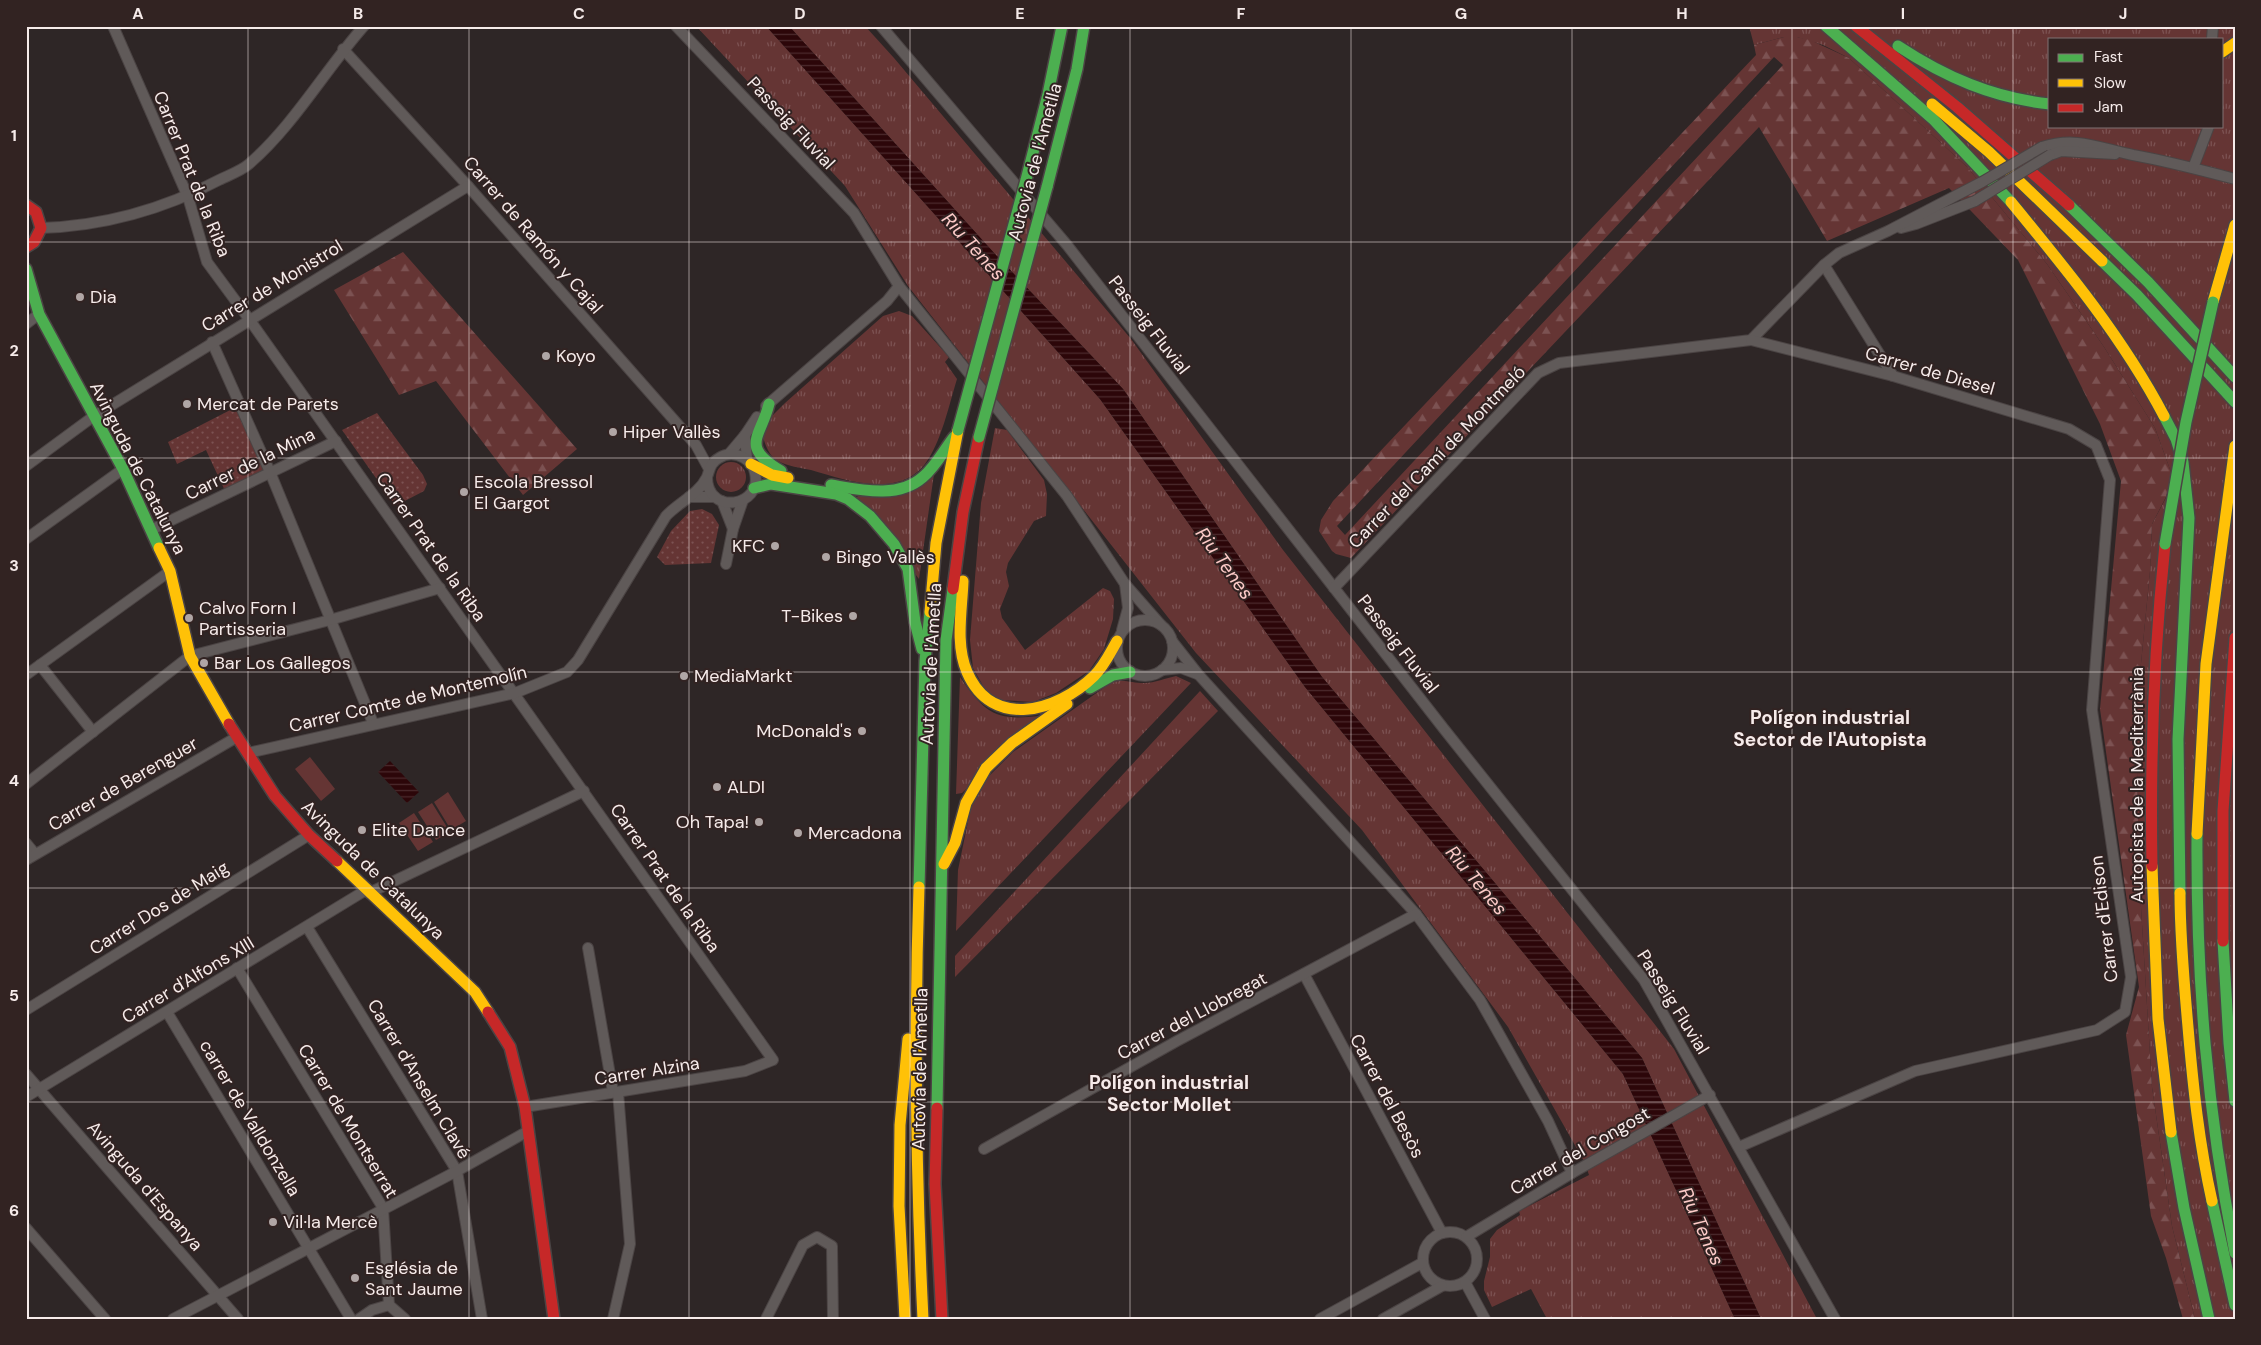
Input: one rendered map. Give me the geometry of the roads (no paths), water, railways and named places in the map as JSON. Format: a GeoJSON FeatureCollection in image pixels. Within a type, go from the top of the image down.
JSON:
{"type":"FeatureCollection","features":[{"type":"Feature","properties":{"kind":"main road","name":"Autovia de l'Ametlla"},"geometry":{"type":"LineString","coordinates":[[923,1319],[919,1235],[917,942],[925,661],[936,543],[958,430],[1044,111],[1062,26]]}},
{"type":"Feature","properties":{"kind":"main road","name":"Autovia de l'Ametlla"},"geometry":{"type":"LineString","coordinates":[[942,1319],[935,1184],[946,640],[962,512],[979,437],[1077,69],[1084,26]]}},
{"type":"Feature","properties":{"kind":"main road"},"geometry":{"type":"LineString","coordinates":[[1826,26],[1933,119],[2010,201],[2071,274],[2098,311],[2146,384],[2176,438],[2183,462],[2189,518],[2178,738],[2181,948],[2194,1099],[2202,1157],[2235,1305]]}},
{"type":"Feature","properties":{"kind":"main road"},"geometry":{"type":"LineString","coordinates":[[1831,26],[1869,54],[1989,152],[2137,295],[2235,402]]}},
{"type":"Feature","properties":{"kind":"main road"},"geometry":{"type":"LineString","coordinates":[[1856,26],[1999,143],[2100,234],[2235,377]]}},
{"type":"Feature","properties":{"kind":"main road"},"geometry":{"type":"LineString","coordinates":[[1870,26],[1918,60],[1968,86],[1996,96],[2048,104]]}},
{"type":"Feature","properties":{"kind":"main road"},"geometry":{"type":"LineString","coordinates":[[26,205],[36,212],[41,228],[34,242],[26,247]]}},
{"type":"Feature","properties":{"kind":"main road","name":"Autopista de la Mediterrània"},"geometry":{"type":"LineString","coordinates":[[2209,1319],[2194,1255],[2172,1142],[2158,1001],[2151,829],[2150,745],[2158,603],[2181,442],[2194,375],[2235,224]]}},
{"type":"Feature","properties":{"kind":"main road","name":"Avinguda de Catalunya"},"geometry":{"type":"LineString","coordinates":[[26,269],[39,314],[123,468],[170,571],[190,656],[236,737],[275,796],[308,835],[474,992],[510,1046],[525,1107],[554,1319]]}},
{"type":"Feature","properties":{"kind":"main road"},"geometry":{"type":"LineString","coordinates":[[769,404],[766,417],[756,435],[760,454],[774,467],[802,480]]}},
{"type":"Feature","properties":{"kind":"main road"},"geometry":{"type":"LineString","coordinates":[[749,462],[772,475],[863,490],[891,491],[909,486],[924,477],[958,430]]}},
{"type":"Feature","properties":{"kind":"main road"},"geometry":{"type":"LineString","coordinates":[[2235,446],[2206,664],[2199,786],[2197,878],[2202,1029],[2217,1154],[2235,1253]]}},
{"type":"Feature","properties":{"kind":"main road"},"geometry":{"type":"LineString","coordinates":[[754,488],[771,484],[836,494],[854,503],[870,516],[894,544],[908,569],[911,580],[915,622],[925,661]]}},
{"type":"Feature","properties":{"kind":"main road"},"geometry":{"type":"LineString","coordinates":[[962,512],[962,648],[970,678],[989,702],[1002,708],[1016,711],[1040,708],[1088,681],[1100,669],[1120,636]]}},
{"type":"Feature","properties":{"kind":"main road"},"geometry":{"type":"LineString","coordinates":[[2235,638],[2226,739],[2222,864],[2224,972],[2235,1100]]}},
{"type":"Feature","properties":{"kind":"main road"},"geometry":{"type":"LineString","coordinates":[[942,866],[955,843],[960,817],[976,782],[998,755],[1012,743],[1095,685],[1113,675],[1130,672]]}},
{"type":"Feature","properties":{"kind":"main road"},"geometry":{"type":"LineString","coordinates":[[905,1319],[898,1206],[900,1125],[908,1033],[910,974],[917,942]]}},
{"type":"Feature","properties":{"kind":"main road"},"geometry":{"type":"LineString","coordinates":[[940,1298],[946,1319]]}},
{"type":"Feature","properties":{"kind":"street","name":"Carrer Prat de la Riba"},"geometry":{"type":"LineString","coordinates":[[113,26],[188,197],[207,262],[250,319],[773,1060]]}},
{"type":"Feature","properties":{"kind":"street"},"geometry":{"type":"LineString","coordinates":[[41,228],[74,227],[158,208],[188,197],[248,165],[276,136],[343,49],[364,26]]}},
{"type":"Feature","properties":{"kind":"street","name":"Passeig Fluvial"},"geometry":{"type":"LineString","coordinates":[[676,26],[854,213],[899,286],[1067,496],[1125,584],[1161,625]]}},
{"type":"Feature","properties":{"kind":"street","name":"Passeig Fluvial"},"geometry":{"type":"LineString","coordinates":[[881,26],[1067,245],[1334,588],[1644,980],[1834,1319]]}},
{"type":"Feature","properties":{"kind":"street","name":"Carrer de Ramón y Cajal"},"geometry":{"type":"LineString","coordinates":[[343,49],[468,186],[696,445],[708,473]]}},
{"type":"Feature","properties":{"kind":"street"},"geometry":{"type":"LineString","coordinates":[[2193,168],[2208,128]]}},
{"type":"Feature","properties":{"kind":"street"},"geometry":{"type":"LineString","coordinates":[[1751,340],[1824,265],[1849,247],[1888,231],[1961,195],[2042,147],[2070,141],[2154,158],[2235,179]]}},
{"type":"Feature","properties":{"kind":"street"},"geometry":{"type":"LineString","coordinates":[[1888,231],[1916,224],[1975,201],[2050,155],[2061,151],[2133,154]]}},
{"type":"Feature","properties":{"kind":"street","name":"Carrer de Monistrol"},"geometry":{"type":"LineString","coordinates":[[26,466],[94,416],[468,186]]}},
{"type":"Feature","properties":{"kind":"street"},"geometry":{"type":"LineString","coordinates":[[1824,265],[1892,376]]}},
{"type":"Feature","properties":{"kind":"street"},"geometry":{"type":"LineString","coordinates":[[733,529],[718,499],[708,486],[708,473],[745,435],[760,412],[887,301],[899,286]]}},
{"type":"Feature","properties":{"kind":"street"},"geometry":{"type":"LineString","coordinates":[[26,324],[39,314]]}},
{"type":"Feature","properties":{"kind":"street","name":"Carrer del Camí de Montmeló"},"geometry":{"type":"LineString","coordinates":[[1334,588],[1538,373],[1559,363],[1751,340]]}},
{"type":"Feature","properties":{"kind":"street","name":"Carrer de Diesel"},"geometry":{"type":"LineString","coordinates":[[1751,340],[1892,376],[2069,429],[2096,445]]}},
{"type":"Feature","properties":{"kind":"street"},"geometry":{"type":"LineString","coordinates":[[212,342],[270,472],[373,723]]}},
{"type":"Feature","properties":{"kind":"street"},"geometry":{"type":"LineString","coordinates":[[726,564],[733,529],[743,500],[754,488],[755,473],[749,462],[745,435]]}},
{"type":"Feature","properties":{"kind":"street","name":"Carrer de la Mina"},"geometry":{"type":"LineString","coordinates":[[151,530],[336,441]]}},
{"type":"Feature","properties":{"kind":"street","name":"Carrer de Ramón y Cajal"},"geometry":{"type":"LineString","coordinates":[[696,445],[724,456]]}},
{"type":"Feature","properties":{"kind":"street","name":"Carrer d'Edison"},"geometry":{"type":"LineString","coordinates":[[1739,1147],[1914,1071],[2097,1030],[2125,1012],[2131,977],[2092,710],[2110,480],[2096,445]]}},
{"type":"Feature","properties":{"kind":"street"},"geometry":{"type":"LineString","coordinates":[[724,456],[738,455],[749,462]]}},
{"type":"Feature","properties":{"kind":"street"},"geometry":{"type":"LineString","coordinates":[[26,539],[123,468]]}},
{"type":"Feature","properties":{"kind":"street","name":"Carrer Comte de Montemolín"},"geometry":{"type":"LineString","coordinates":[[248,753],[373,723],[515,693],[567,672],[578,660],[666,516],[673,508],[689,497],[708,473]]}},
{"type":"Feature","properties":{"kind":"street"},"geometry":{"type":"LineString","coordinates":[[689,497],[718,499],[730,503],[743,500]]}},
{"type":"Feature","properties":{"kind":"street"},"geometry":{"type":"LineString","coordinates":[[26,675],[170,571]]}},
{"type":"Feature","properties":{"kind":"street","name":"Passeig Fluvial"},"geometry":{"type":"LineString","coordinates":[[1120,636],[1128,608],[1125,584]]}},
{"type":"Feature","properties":{"kind":"street"},"geometry":{"type":"LineString","coordinates":[[26,784],[190,656],[330,620],[440,588]]}},
{"type":"Feature","properties":{"kind":"street"},"geometry":{"type":"LineString","coordinates":[[1198,674],[1181,668],[1162,670],[1146,676],[1130,672],[1119,658],[1120,636],[1130,624],[1140,620],[1151,620],[1161,625],[1198,674],[1416,914],[1480,1000],[1548,1121],[1572,1173]]}},
{"type":"Feature","properties":{"kind":"street"},"geometry":{"type":"LineString","coordinates":[[1162,670],[1171,657],[1172,641]]}},
{"type":"Feature","properties":{"kind":"street"},"geometry":{"type":"LineString","coordinates":[[40,665],[93,732]]}},
{"type":"Feature","properties":{"kind":"street","name":"Carrer de Berenguer"},"geometry":{"type":"LineString","coordinates":[[31,857],[236,737]]}},
{"type":"Feature","properties":{"kind":"street","name":"Carrer d'Alfons XIII"},"geometry":{"type":"LineString","coordinates":[[26,1097],[237,968],[368,892],[584,791]]}},
{"type":"Feature","properties":{"kind":"street","name":"Carrer Dos de Maig"},"geometry":{"type":"LineString","coordinates":[[26,1010],[308,835]]}},
{"type":"Feature","properties":{"kind":"street"},"geometry":{"type":"LineString","coordinates":[[26,843],[31,857]]}},
{"type":"Feature","properties":{"kind":"street","name":"Carrer del Llobregat"},"geometry":{"type":"LineString","coordinates":[[984,1149],[1177,1041],[1416,914]]}},
{"type":"Feature","properties":{"kind":"street","name":"Carrer d'Anselm Clavé"},"geometry":{"type":"LineString","coordinates":[[307,927],[457,1171],[482,1319]]}},
{"type":"Feature","properties":{"kind":"street"},"geometry":{"type":"LineString","coordinates":[[588,948],[616,1092],[630,1244],[613,1319]]}},
{"type":"Feature","properties":{"kind":"street","name":"Carrer de Montserrat"},"geometry":{"type":"LineString","coordinates":[[237,968],[383,1208],[389,1305]]}},
{"type":"Feature","properties":{"kind":"street","name":"Carrer del Besòs"},"geometry":{"type":"LineString","coordinates":[[1304,974],[1442,1233]]}},
{"type":"Feature","properties":{"kind":"street","name":"carrer de Valldonzella"},"geometry":{"type":"LineString","coordinates":[[167,1012],[351,1319]]}},
{"type":"Feature","properties":{"kind":"street","name":"Carrer Alzina"},"geometry":{"type":"LineString","coordinates":[[525,1107],[745,1071],[773,1060]]}},
{"type":"Feature","properties":{"kind":"street","name":"Avinguda d'Espanya"},"geometry":{"type":"LineString","coordinates":[[26,1074],[238,1319]]}},
{"type":"Feature","properties":{"kind":"street","name":"Carrer del Congost"},"geometry":{"type":"LineString","coordinates":[[1466,1237],[1572,1173],[1710,1095]]}},
{"type":"Feature","properties":{"kind":"street"},"geometry":{"type":"LineString","coordinates":[[173,1319],[457,1171],[528,1131]]}},
{"type":"Feature","properties":{"kind":"street"},"geometry":{"type":"LineString","coordinates":[[26,1228],[104,1319]]}},
{"type":"Feature","properties":{"kind":"street"},"geometry":{"type":"LineString","coordinates":[[1452,1232],[1466,1237],[1474,1247],[1477,1260],[1472,1276],[1465,1282],[1452,1287],[1442,1286],[1433,1281],[1422,1263],[1426,1245],[1442,1233],[1452,1232]]}},
{"type":"Feature","properties":{"kind":"street"},"geometry":{"type":"LineString","coordinates":[[766,1319],[803,1245],[817,1236],[832,1246],[833,1319]]}},
{"type":"Feature","properties":{"kind":"street"},"geometry":{"type":"LineString","coordinates":[[1320,1319],[1422,1263]]}},
{"type":"Feature","properties":{"kind":"street"},"geometry":{"type":"LineString","coordinates":[[1465,1282],[1485,1319]]}},
{"type":"Feature","properties":{"kind":"street"},"geometry":{"type":"LineString","coordinates":[[1384,1319],[1442,1286]]}},
{"type":"Feature","properties":{"kind":"street"},"geometry":{"type":"LineString","coordinates":[[358,1319],[372,1310],[389,1305],[405,1319]]}},
{"type":"Feature","properties":{"kind":"water","name":"Riu Tenes"},"geometry":{"type":"Polygon","coordinates":[[[766,26],[789,26],[995,254],[1123,389],[1322,677],[1642,1058],[1761,1319],[1735,1319],[1623,1074],[1305,687],[1100,399],[766,26]]]}},
{"type":"Feature","properties":{"kind":"water"},"geometry":{"type":"Polygon","coordinates":[[[390,761],[419,792],[407,803],[378,772],[390,761]]]}},
{"type":"Feature","properties":{"kind":"place","name":"Dia"},"geometry":{"type":"Point","coordinates":[80,297]}},
{"type":"Feature","properties":{"kind":"place","name":"Koyo"},"geometry":{"type":"Point","coordinates":[546,356]}},
{"type":"Feature","properties":{"kind":"place","name":"Mercat de Parets"},"geometry":{"type":"Point","coordinates":[187,404]}},
{"type":"Feature","properties":{"kind":"place","name":"Hiper Vallès"},"geometry":{"type":"Point","coordinates":[613,432]}},
{"type":"Feature","properties":{"kind":"place","name":"Escola Bressol El Gargot"},"geometry":{"type":"Point","coordinates":[464,492]}},
{"type":"Feature","properties":{"kind":"place","name":"KFC"},"geometry":{"type":"Point","coordinates":[775,546]}},
{"type":"Feature","properties":{"kind":"place","name":"Bingo Vallès"},"geometry":{"type":"Point","coordinates":[826,557]}},
{"type":"Feature","properties":{"kind":"place","name":"T-Bikes"},"geometry":{"type":"Point","coordinates":[853,616]}},
{"type":"Feature","properties":{"kind":"place","name":"Calvo Forn I Partisseria"},"geometry":{"type":"Point","coordinates":[189,618]}},
{"type":"Feature","properties":{"kind":"place","name":"Bar Los Gallegos"},"geometry":{"type":"Point","coordinates":[204,663]}},
{"type":"Feature","properties":{"kind":"place","name":"MediaMarkt"},"geometry":{"type":"Point","coordinates":[684,676]}},
{"type":"Feature","properties":{"kind":"place","name":"McDonald's"},"geometry":{"type":"Point","coordinates":[862,731]}},
{"type":"Feature","properties":{"kind":"place","name":"ALDI"},"geometry":{"type":"Point","coordinates":[717,787]}},
{"type":"Feature","properties":{"kind":"place","name":"Oh Tapa!"},"geometry":{"type":"Point","coordinates":[759,822]}},
{"type":"Feature","properties":{"kind":"place","name":"Elite Dance"},"geometry":{"type":"Point","coordinates":[362,830]}},
{"type":"Feature","properties":{"kind":"place","name":"Mercadona"},"geometry":{"type":"Point","coordinates":[798,833]}},
{"type":"Feature","properties":{"kind":"place","name":"Vil·la Mercè"},"geometry":{"type":"Point","coordinates":[273,1222]}},
{"type":"Feature","properties":{"kind":"place","name":"Església de Sant Jaume"},"geometry":{"type":"Point","coordinates":[355,1278]}},
{"type":"Feature","properties":{"kind":"district","name":"Polígon industrial Sector de l'Autopista"},"geometry":{"type":"Point","coordinates":[1830,728]}},
{"type":"Feature","properties":{"kind":"district","name":"Polígon industrial Sector Mollet"},"geometry":{"type":"Point","coordinates":[1169,1093]}}]}
